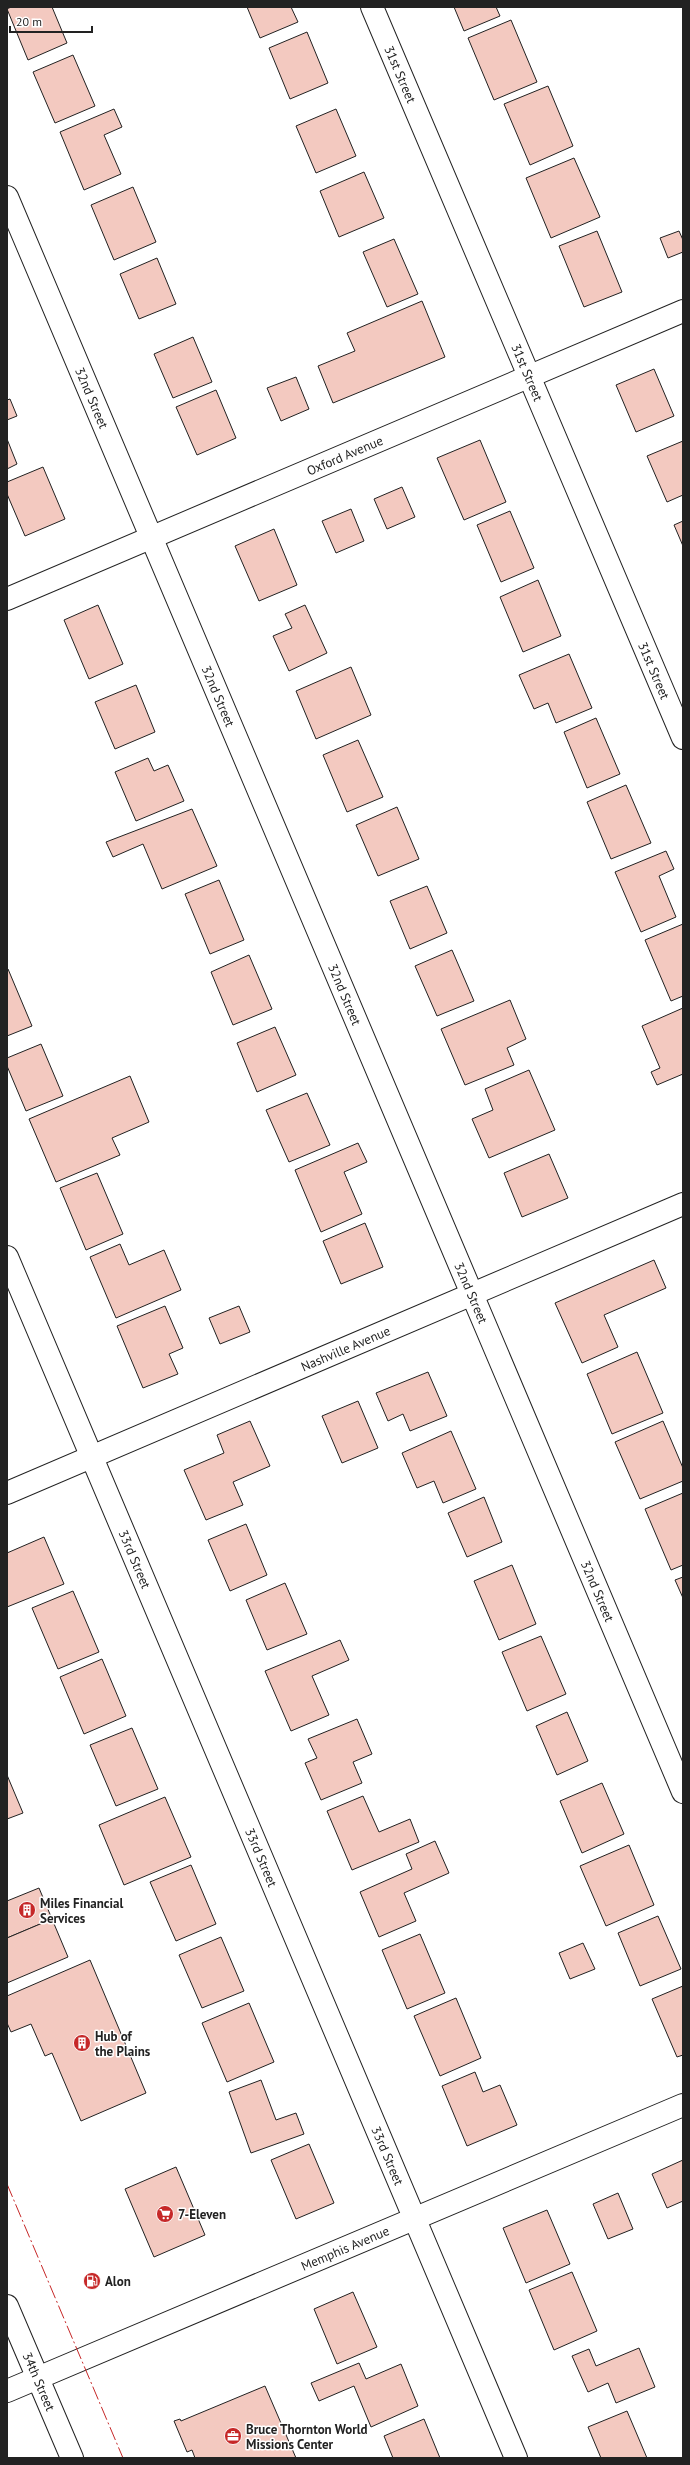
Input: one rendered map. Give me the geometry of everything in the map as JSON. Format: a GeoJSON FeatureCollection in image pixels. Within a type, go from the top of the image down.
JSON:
{"type":"FeatureCollection","features":[{"type":"Feature","properties":{"kind":"street","name":"31st Street"},"geometry":{"type":"LineString","coordinates":[[372,7],[683,738]]}},
{"type":"Feature","properties":{"kind":"street","name":"32nd Street"},"geometry":{"type":"LineString","coordinates":[[7,197],[683,1792]]}},
{"type":"Feature","properties":{"kind":"street","name":"Oxford Avenue"},"geometry":{"type":"LineString","coordinates":[[7,599],[683,311]]}},
{"type":"Feature","properties":{"kind":"street","name":"Nashville Avenue"},"geometry":{"type":"LineString","coordinates":[[7,1493],[683,1204]]}},
{"type":"Feature","properties":{"kind":"street","name":"33rd Street"},"geometry":{"type":"LineString","coordinates":[[7,1257],[90,1457],[516,2458]]}},
{"type":"Feature","properties":{"kind":"street","name":"Memphis Avenue"},"geometry":{"type":"LineString","coordinates":[[7,2391],[683,2105]]}},
{"type":"Feature","properties":{"kind":"street","name":"34th Street"},"geometry":{"type":"LineString","coordinates":[[7,2306],[72,2458]]}},
{"type":"Feature","properties":{"kind":"building"},"geometry":{"type":"Polygon","coordinates":[[[11,7],[52,7],[67,43],[28,60],[7,9],[11,7]]]}},
{"type":"Feature","properties":{"kind":"building"},"geometry":{"type":"Polygon","coordinates":[[[247,7],[291,7],[298,22],[260,38],[247,7]]]}},
{"type":"Feature","properties":{"kind":"building"},"geometry":{"type":"Polygon","coordinates":[[[454,7],[496,7],[500,16],[464,31],[454,7]]]}},
{"type":"Feature","properties":{"kind":"building"},"geometry":{"type":"Polygon","coordinates":[[[511,20],[537,82],[494,100],[468,38],[511,20]]]}},
{"type":"Feature","properties":{"kind":"building"},"geometry":{"type":"Polygon","coordinates":[[[307,32],[328,83],[290,99],[269,48],[307,32]]]}},
{"type":"Feature","properties":{"kind":"building"},"geometry":{"type":"Polygon","coordinates":[[[73,55],[95,106],[55,123],[33,72],[73,55]]]}},
{"type":"Feature","properties":{"kind":"building"},"geometry":{"type":"Polygon","coordinates":[[[548,86],[573,146],[530,165],[504,104],[548,86]]]}},
{"type":"Feature","properties":{"kind":"building"},"geometry":{"type":"Polygon","coordinates":[[[114,109],[122,127],[104,135],[121,174],[84,190],[60,132],[114,109]]]}},
{"type":"Feature","properties":{"kind":"building"},"geometry":{"type":"Polygon","coordinates":[[[336,109],[356,156],[316,173],[296,126],[336,109]]]}},
{"type":"Feature","properties":{"kind":"building"},"geometry":{"type":"Polygon","coordinates":[[[574,158],[600,217],[551,238],[526,178],[574,158]]]}},
{"type":"Feature","properties":{"kind":"building"},"geometry":{"type":"Polygon","coordinates":[[[364,172],[384,218],[339,237],[320,191],[364,172]]]}},
{"type":"Feature","properties":{"kind":"building"},"geometry":{"type":"Polygon","coordinates":[[[133,187],[156,242],[114,260],[91,205],[133,187]]]}},
{"type":"Feature","properties":{"kind":"building"},"geometry":{"type":"Polygon","coordinates":[[[597,231],[622,292],[584,307],[559,246],[597,231]]]}},
{"type":"Feature","properties":{"kind":"building"},"geometry":{"type":"Polygon","coordinates":[[[679,231],[683,240],[683,252],[668,258],[660,238],[679,231]]]}},
{"type":"Feature","properties":{"kind":"building"},"geometry":{"type":"Polygon","coordinates":[[[394,239],[418,294],[387,307],[363,252],[394,239]]]}},
{"type":"Feature","properties":{"kind":"building"},"geometry":{"type":"Polygon","coordinates":[[[157,258],[176,304],[139,319],[120,274],[157,258]]]}},
{"type":"Feature","properties":{"kind":"building"},"geometry":{"type":"Polygon","coordinates":[[[422,301],[445,357],[333,403],[318,366],[355,351],[347,333],[422,301]]]}},
{"type":"Feature","properties":{"kind":"building"},"geometry":{"type":"Polygon","coordinates":[[[193,337],[212,382],[173,398],[154,354],[193,337]]]}},
{"type":"Feature","properties":{"kind":"building"},"geometry":{"type":"Polygon","coordinates":[[[654,369],[674,416],[636,432],[616,385],[654,369]]]}},
{"type":"Feature","properties":{"kind":"building"},"geometry":{"type":"Polygon","coordinates":[[[296,377],[309,409],[281,421],[267,388],[296,377]]]}},
{"type":"Feature","properties":{"kind":"building"},"geometry":{"type":"Polygon","coordinates":[[[216,390],[236,438],[197,455],[176,407],[216,390]]]}},
{"type":"Feature","properties":{"kind":"building"},"geometry":{"type":"Polygon","coordinates":[[[10,399],[17,416],[7,420],[7,400],[10,399]]]}},
{"type":"Feature","properties":{"kind":"building"},"geometry":{"type":"Polygon","coordinates":[[[7,439],[17,464],[7,469],[7,439]]]}},
{"type":"Feature","properties":{"kind":"building"},"geometry":{"type":"Polygon","coordinates":[[[480,440],[506,502],[464,520],[437,458],[480,440]]]}},
{"type":"Feature","properties":{"kind":"building"},"geometry":{"type":"Polygon","coordinates":[[[683,441],[683,495],[667,502],[647,456],[683,441]]]}},
{"type":"Feature","properties":{"kind":"building"},"geometry":{"type":"Polygon","coordinates":[[[43,467],[65,519],[25,536],[7,494],[7,482],[43,467]]]}},
{"type":"Feature","properties":{"kind":"building"},"geometry":{"type":"Polygon","coordinates":[[[402,487],[415,517],[387,529],[374,499],[402,487]]]}},
{"type":"Feature","properties":{"kind":"building"},"geometry":{"type":"Polygon","coordinates":[[[351,509],[364,541],[336,553],[322,521],[351,509]]]}},
{"type":"Feature","properties":{"kind":"building"},"geometry":{"type":"Polygon","coordinates":[[[510,511],[534,568],[501,582],[477,525],[510,511]]]}},
{"type":"Feature","properties":{"kind":"building"},"geometry":{"type":"Polygon","coordinates":[[[683,521],[683,546],[674,525],[683,521]]]}},
{"type":"Feature","properties":{"kind":"building"},"geometry":{"type":"Polygon","coordinates":[[[274,529],[297,585],[259,601],[235,546],[274,529]]]}},
{"type":"Feature","properties":{"kind":"building"},"geometry":{"type":"Polygon","coordinates":[[[538,580],[561,636],[523,652],[500,597],[538,580]]]}},
{"type":"Feature","properties":{"kind":"building"},"geometry":{"type":"Polygon","coordinates":[[[98,605],[123,664],[89,679],[64,620],[98,605]]]}},
{"type":"Feature","properties":{"kind":"building"},"geometry":{"type":"Polygon","coordinates":[[[305,605],[327,653],[289,671],[273,636],[292,628],[285,614],[305,605]]]}},
{"type":"Feature","properties":{"kind":"building"},"geometry":{"type":"Polygon","coordinates":[[[569,654],[592,708],[556,723],[548,703],[534,709],[519,675],[569,654]]]}},
{"type":"Feature","properties":{"kind":"building"},"geometry":{"type":"Polygon","coordinates":[[[351,667],[371,715],[316,739],[296,691],[351,667]]]}},
{"type":"Feature","properties":{"kind":"building"},"geometry":{"type":"Polygon","coordinates":[[[136,685],[155,732],[115,749],[95,702],[136,685]]]}},
{"type":"Feature","properties":{"kind":"building"},"geometry":{"type":"Polygon","coordinates":[[[596,718],[620,774],[587,788],[564,732],[596,718]]]}},
{"type":"Feature","properties":{"kind":"building"},"geometry":{"type":"Polygon","coordinates":[[[358,740],[383,797],[347,812],[323,755],[358,740]]]}},
{"type":"Feature","properties":{"kind":"building"},"geometry":{"type":"Polygon","coordinates":[[[148,758],[154,771],[168,765],[184,801],[136,821],[115,772],[148,758]]]}},
{"type":"Feature","properties":{"kind":"building"},"geometry":{"type":"Polygon","coordinates":[[[626,785],[651,843],[611,859],[587,802],[626,785]]]}},
{"type":"Feature","properties":{"kind":"building"},"geometry":{"type":"Polygon","coordinates":[[[397,807],[419,859],[378,876],[356,825],[397,807]]]}},
{"type":"Feature","properties":{"kind":"building"},"geometry":{"type":"Polygon","coordinates":[[[192,809],[217,866],[162,889],[143,844],[113,857],[106,842],[192,809]]]}},
{"type":"Feature","properties":{"kind":"building"},"geometry":{"type":"Polygon","coordinates":[[[666,851],[674,869],[659,876],[676,917],[641,932],[615,872],[666,851]]]}},
{"type":"Feature","properties":{"kind":"building"},"geometry":{"type":"Polygon","coordinates":[[[219,880],[244,940],[210,954],[185,894],[219,880]]]}},
{"type":"Feature","properties":{"kind":"building"},"geometry":{"type":"Polygon","coordinates":[[[427,886],[447,933],[410,949],[390,901],[427,886]]]}},
{"type":"Feature","properties":{"kind":"building"},"geometry":{"type":"Polygon","coordinates":[[[683,924],[683,996],[671,1001],[645,940],[683,924]]]}},
{"type":"Feature","properties":{"kind":"building"},"geometry":{"type":"Polygon","coordinates":[[[452,950],[474,1001],[437,1016],[415,966],[452,950]]]}},
{"type":"Feature","properties":{"kind":"building"},"geometry":{"type":"Polygon","coordinates":[[[249,955],[272,1009],[233,1025],[211,972],[249,955]]]}},
{"type":"Feature","properties":{"kind":"building"},"geometry":{"type":"Polygon","coordinates":[[[8,969],[32,1026],[7,1036],[7,970],[8,969]]]}},
{"type":"Feature","properties":{"kind":"building"},"geometry":{"type":"Polygon","coordinates":[[[510,1000],[526,1039],[507,1048],[514,1065],[465,1085],[441,1029],[510,1000]]]}},
{"type":"Feature","properties":{"kind":"building"},"geometry":{"type":"Polygon","coordinates":[[[683,1008],[683,1074],[657,1085],[651,1072],[660,1068],[642,1026],[683,1008]]]}},
{"type":"Feature","properties":{"kind":"building"},"geometry":{"type":"Polygon","coordinates":[[[275,1027],[296,1075],[257,1092],[237,1043],[275,1027]]]}},
{"type":"Feature","properties":{"kind":"building"},"geometry":{"type":"Polygon","coordinates":[[[41,1044],[63,1096],[26,1111],[7,1066],[7,1058],[41,1044]]]}},
{"type":"Feature","properties":{"kind":"building"},"geometry":{"type":"Polygon","coordinates":[[[529,1070],[555,1130],[489,1158],[472,1119],[493,1110],[485,1089],[529,1070]]]}},
{"type":"Feature","properties":{"kind":"building"},"geometry":{"type":"Polygon","coordinates":[[[130,1076],[149,1122],[112,1138],[120,1155],[56,1182],[29,1119],[130,1076]]]}},
{"type":"Feature","properties":{"kind":"building"},"geometry":{"type":"Polygon","coordinates":[[[307,1093],[330,1145],[289,1162],[266,1110],[307,1093]]]}},
{"type":"Feature","properties":{"kind":"building"},"geometry":{"type":"Polygon","coordinates":[[[358,1143],[367,1162],[344,1172],[362,1214],[321,1232],[295,1170],[358,1143]]]}},
{"type":"Feature","properties":{"kind":"building"},"geometry":{"type":"Polygon","coordinates":[[[549,1154],[568,1198],[522,1217],[504,1173],[549,1154]]]}},
{"type":"Feature","properties":{"kind":"building"},"geometry":{"type":"Polygon","coordinates":[[[97,1173],[123,1234],[86,1250],[60,1188],[97,1173]]]}},
{"type":"Feature","properties":{"kind":"building"},"geometry":{"type":"Polygon","coordinates":[[[365,1223],[383,1267],[341,1284],[323,1241],[365,1223]]]}},
{"type":"Feature","properties":{"kind":"building"},"geometry":{"type":"Polygon","coordinates":[[[120,1244],[129,1265],[164,1250],[181,1290],[116,1318],[90,1257],[120,1244]]]}},
{"type":"Feature","properties":{"kind":"building"},"geometry":{"type":"Polygon","coordinates":[[[654,1260],[666,1288],[604,1315],[618,1347],[582,1363],[555,1303],[654,1260]]]}},
{"type":"Feature","properties":{"kind":"building"},"geometry":{"type":"Polygon","coordinates":[[[165,1306],[183,1348],[169,1354],[178,1374],[143,1388],[117,1326],[165,1306]]]}},
{"type":"Feature","properties":{"kind":"building"},"geometry":{"type":"Polygon","coordinates":[[[239,1306],[250,1332],[220,1344],[209,1318],[239,1306]]]}},
{"type":"Feature","properties":{"kind":"building"},"geometry":{"type":"Polygon","coordinates":[[[637,1352],[663,1413],[612,1434],[587,1374],[637,1352]]]}},
{"type":"Feature","properties":{"kind":"building"},"geometry":{"type":"Polygon","coordinates":[[[428,1372],[447,1416],[410,1431],[403,1414],[388,1421],[376,1393],[428,1372]]]}},
{"type":"Feature","properties":{"kind":"building"},"geometry":{"type":"Polygon","coordinates":[[[358,1401],[378,1448],[342,1463],[322,1416],[358,1401]]]}},
{"type":"Feature","properties":{"kind":"building"},"geometry":{"type":"Polygon","coordinates":[[[250,1421],[270,1466],[233,1482],[243,1505],[206,1520],[184,1470],[224,1453],[217,1435],[250,1421]]]}},
{"type":"Feature","properties":{"kind":"building"},"geometry":{"type":"Polygon","coordinates":[[[663,1421],[683,1468],[683,1481],[640,1499],[615,1442],[663,1421]]]}},
{"type":"Feature","properties":{"kind":"building"},"geometry":{"type":"Polygon","coordinates":[[[451,1431],[476,1489],[443,1503],[434,1481],[417,1488],[402,1453],[451,1431]]]}},
{"type":"Feature","properties":{"kind":"building"},"geometry":{"type":"Polygon","coordinates":[[[683,1493],[683,1565],[671,1570],[645,1509],[683,1493]]]}},
{"type":"Feature","properties":{"kind":"building"},"geometry":{"type":"Polygon","coordinates":[[[484,1497],[502,1542],[467,1557],[448,1513],[484,1497]]]}},
{"type":"Feature","properties":{"kind":"building"},"geometry":{"type":"Polygon","coordinates":[[[246,1524],[267,1575],[230,1591],[208,1540],[246,1524]]]}},
{"type":"Feature","properties":{"kind":"building"},"geometry":{"type":"Polygon","coordinates":[[[44,1537],[64,1584],[7,1607],[7,1553],[44,1537]]]}},
{"type":"Feature","properties":{"kind":"building"},"geometry":{"type":"Polygon","coordinates":[[[512,1565],[536,1624],[499,1640],[474,1581],[512,1565]]]}},
{"type":"Feature","properties":{"kind":"building"},"geometry":{"type":"Polygon","coordinates":[[[683,1577],[683,1598],[675,1580],[683,1577]]]}},
{"type":"Feature","properties":{"kind":"building"},"geometry":{"type":"Polygon","coordinates":[[[285,1583],[307,1634],[267,1650],[246,1600],[285,1583]]]}},
{"type":"Feature","properties":{"kind":"building"},"geometry":{"type":"Polygon","coordinates":[[[73,1591],[99,1652],[58,1669],[32,1608],[73,1591]]]}},
{"type":"Feature","properties":{"kind":"building"},"geometry":{"type":"Polygon","coordinates":[[[541,1636],[566,1694],[527,1711],[502,1652],[541,1636]]]}},
{"type":"Feature","properties":{"kind":"building"},"geometry":{"type":"Polygon","coordinates":[[[340,1640],[349,1660],[312,1676],[329,1715],[291,1731],[265,1671],[340,1640]]]}},
{"type":"Feature","properties":{"kind":"building"},"geometry":{"type":"Polygon","coordinates":[[[102,1659],[126,1716],[84,1734],[60,1677],[102,1659]]]}},
{"type":"Feature","properties":{"kind":"building"},"geometry":{"type":"Polygon","coordinates":[[[567,1712],[588,1761],[557,1775],[536,1726],[567,1712]]]}},
{"type":"Feature","properties":{"kind":"building"},"geometry":{"type":"Polygon","coordinates":[[[357,1719],[372,1754],[353,1762],[362,1783],[321,1800],[305,1763],[317,1758],[308,1739],[357,1719]]]}},
{"type":"Feature","properties":{"kind":"building"},"geometry":{"type":"Polygon","coordinates":[[[132,1728],[158,1789],[116,1806],[90,1745],[132,1728]]]}},
{"type":"Feature","properties":{"kind":"building"},"geometry":{"type":"Polygon","coordinates":[[[7,1775],[23,1813],[7,1819],[7,1775]]]}},
{"type":"Feature","properties":{"kind":"building"},"geometry":{"type":"Polygon","coordinates":[[[602,1783],[624,1834],[582,1853],[560,1801],[602,1783]]]}},
{"type":"Feature","properties":{"kind":"building"},"geometry":{"type":"Polygon","coordinates":[[[363,1796],[379,1832],[410,1819],[419,1842],[352,1870],[327,1811],[363,1796]]]}},
{"type":"Feature","properties":{"kind":"building"},"geometry":{"type":"Polygon","coordinates":[[[165,1797],[191,1857],[124,1885],[99,1825],[165,1797]]]}},
{"type":"Feature","properties":{"kind":"building"},"geometry":{"type":"Polygon","coordinates":[[[435,1841],[449,1873],[404,1893],[416,1921],[379,1937],[360,1892],[412,1869],[406,1854],[435,1841]]]}},
{"type":"Feature","properties":{"kind":"building"},"geometry":{"type":"Polygon","coordinates":[[[629,1845],[654,1905],[606,1926],[580,1866],[629,1845]]]}},
{"type":"Feature","properties":{"kind":"building"},"geometry":{"type":"Polygon","coordinates":[[[191,1865],[216,1924],[176,1941],[150,1882],[191,1865]]]}},
{"type":"Feature","properties":{"kind":"building","name":"Miles Financial Services"},"geometry":{"type":"Polygon","coordinates":[[[39,1888],[52,1919],[7,1938],[7,1901],[39,1888]]]}},
{"type":"Feature","properties":{"kind":"building"},"geometry":{"type":"Polygon","coordinates":[[[658,1916],[681,1969],[640,1986],[618,1933],[658,1916]]]}},
{"type":"Feature","properties":{"kind":"building"},"geometry":{"type":"Polygon","coordinates":[[[52,1919],[68,1957],[7,1983],[7,1938],[52,1919]]]}},
{"type":"Feature","properties":{"kind":"building"},"geometry":{"type":"Polygon","coordinates":[[[420,1934],[445,1993],[407,2009],[382,1950],[420,1934]]]}},
{"type":"Feature","properties":{"kind":"building"},"geometry":{"type":"Polygon","coordinates":[[[221,1937],[244,1991],[202,2008],[179,1955],[221,1937]]]}},
{"type":"Feature","properties":{"kind":"building"},"geometry":{"type":"Polygon","coordinates":[[[583,1943],[595,1969],[570,1979],[559,1953],[583,1943]]]}},
{"type":"Feature","properties":{"kind":"building","name":"Hub of the Plains"},"geometry":{"type":"Polygon","coordinates":[[[90,1960],[146,2093],[81,2121],[52,2053],[45,2056],[31,2024],[11,2032],[7,2023],[7,1996],[90,1960]]]}},
{"type":"Feature","properties":{"kind":"building"},"geometry":{"type":"Polygon","coordinates":[[[683,1986],[683,2055],[677,2057],[652,1999],[683,1986]]]}},
{"type":"Feature","properties":{"kind":"building"},"geometry":{"type":"Polygon","coordinates":[[[456,1998],[481,2058],[440,2076],[414,2016],[456,1998]]]}},
{"type":"Feature","properties":{"kind":"building"},"geometry":{"type":"Polygon","coordinates":[[[249,2003],[274,2062],[227,2082],[202,2023],[249,2003]]]}},
{"type":"Feature","properties":{"kind":"building"},"geometry":{"type":"Polygon","coordinates":[[[475,2072],[483,2092],[500,2085],[517,2125],[467,2146],[442,2086],[475,2072]]]}},
{"type":"Feature","properties":{"kind":"building"},"geometry":{"type":"Polygon","coordinates":[[[261,2080],[276,2120],[296,2113],[304,2134],[251,2153],[229,2092],[261,2080]]]}},
{"type":"Feature","properties":{"kind":"building"},"geometry":{"type":"Polygon","coordinates":[[[309,2144],[334,2203],[296,2219],[271,2160],[309,2144]]]}},
{"type":"Feature","properties":{"kind":"building"},"geometry":{"type":"Polygon","coordinates":[[[683,2160],[683,2201],[667,2208],[652,2174],[683,2160]]]}},
{"type":"Feature","properties":{"kind":"building","name":"7-Eleven"},"geometry":{"type":"Polygon","coordinates":[[[176,2167],[205,2235],[154,2257],[125,2189],[176,2167]]]}},
{"type":"Feature","properties":{"kind":"building"},"geometry":{"type":"Polygon","coordinates":[[[618,2193],[633,2229],[608,2239],[593,2204],[618,2193]]]}},
{"type":"Feature","properties":{"kind":"building"},"geometry":{"type":"Polygon","coordinates":[[[547,2210],[570,2264],[526,2283],[503,2228],[547,2210]]]}},
{"type":"Feature","properties":{"kind":"building"},"geometry":{"type":"Polygon","coordinates":[[[572,2272],[597,2331],[554,2350],[529,2290],[572,2272]]]}},
{"type":"Feature","properties":{"kind":"building"},"geometry":{"type":"Polygon","coordinates":[[[353,2292],[377,2347],[337,2364],[314,2309],[353,2292]]]}},
{"type":"Feature","properties":{"kind":"building"},"geometry":{"type":"Polygon","coordinates":[[[639,2348],[655,2387],[616,2403],[608,2383],[588,2392],[572,2356],[589,2349],[596,2366],[639,2348]]]}},
{"type":"Feature","properties":{"kind":"building"},"geometry":{"type":"Polygon","coordinates":[[[359,2363],[366,2379],[401,2364],[418,2406],[371,2427],[354,2386],[319,2401],[311,2383],[359,2363]]]}},
{"type":"Feature","properties":{"kind":"building","name":"Bruce Thornton World Missions Center"},"geometry":{"type":"Polygon","coordinates":[[[265,2386],[296,2458],[195,2458],[192,2450],[187,2452],[174,2421],[180,2419],[181,2421],[265,2386]]]}},
{"type":"Feature","properties":{"kind":"building"},"geometry":{"type":"Polygon","coordinates":[[[627,2411],[647,2458],[601,2458],[588,2427],[627,2411]]]}},
{"type":"Feature","properties":{"kind":"building"},"geometry":{"type":"Polygon","coordinates":[[[424,2419],[440,2458],[393,2458],[384,2436],[424,2419]]]}},
{"type":"Feature","properties":{"kind":"power"},"geometry":{"type":"LineString","coordinates":[[7,2184],[123,2458]]}},
{"type":"Feature","properties":{"kind":"place","name":"Miles Financial Services"},"geometry":{"type":"Point","coordinates":[27,1910]}},
{"type":"Feature","properties":{"kind":"place","name":"Hub of the Plains"},"geometry":{"type":"Point","coordinates":[82,2043]}},
{"type":"Feature","properties":{"kind":"place","name":"7-Eleven"},"geometry":{"type":"Point","coordinates":[165,2214]}},
{"type":"Feature","properties":{"kind":"place","name":"Alon"},"geometry":{"type":"Point","coordinates":[92,2281]}},
{"type":"Feature","properties":{"kind":"place","name":"Bruce Thornton World Missions Center"},"geometry":{"type":"Point","coordinates":[233,2436]}}]}
